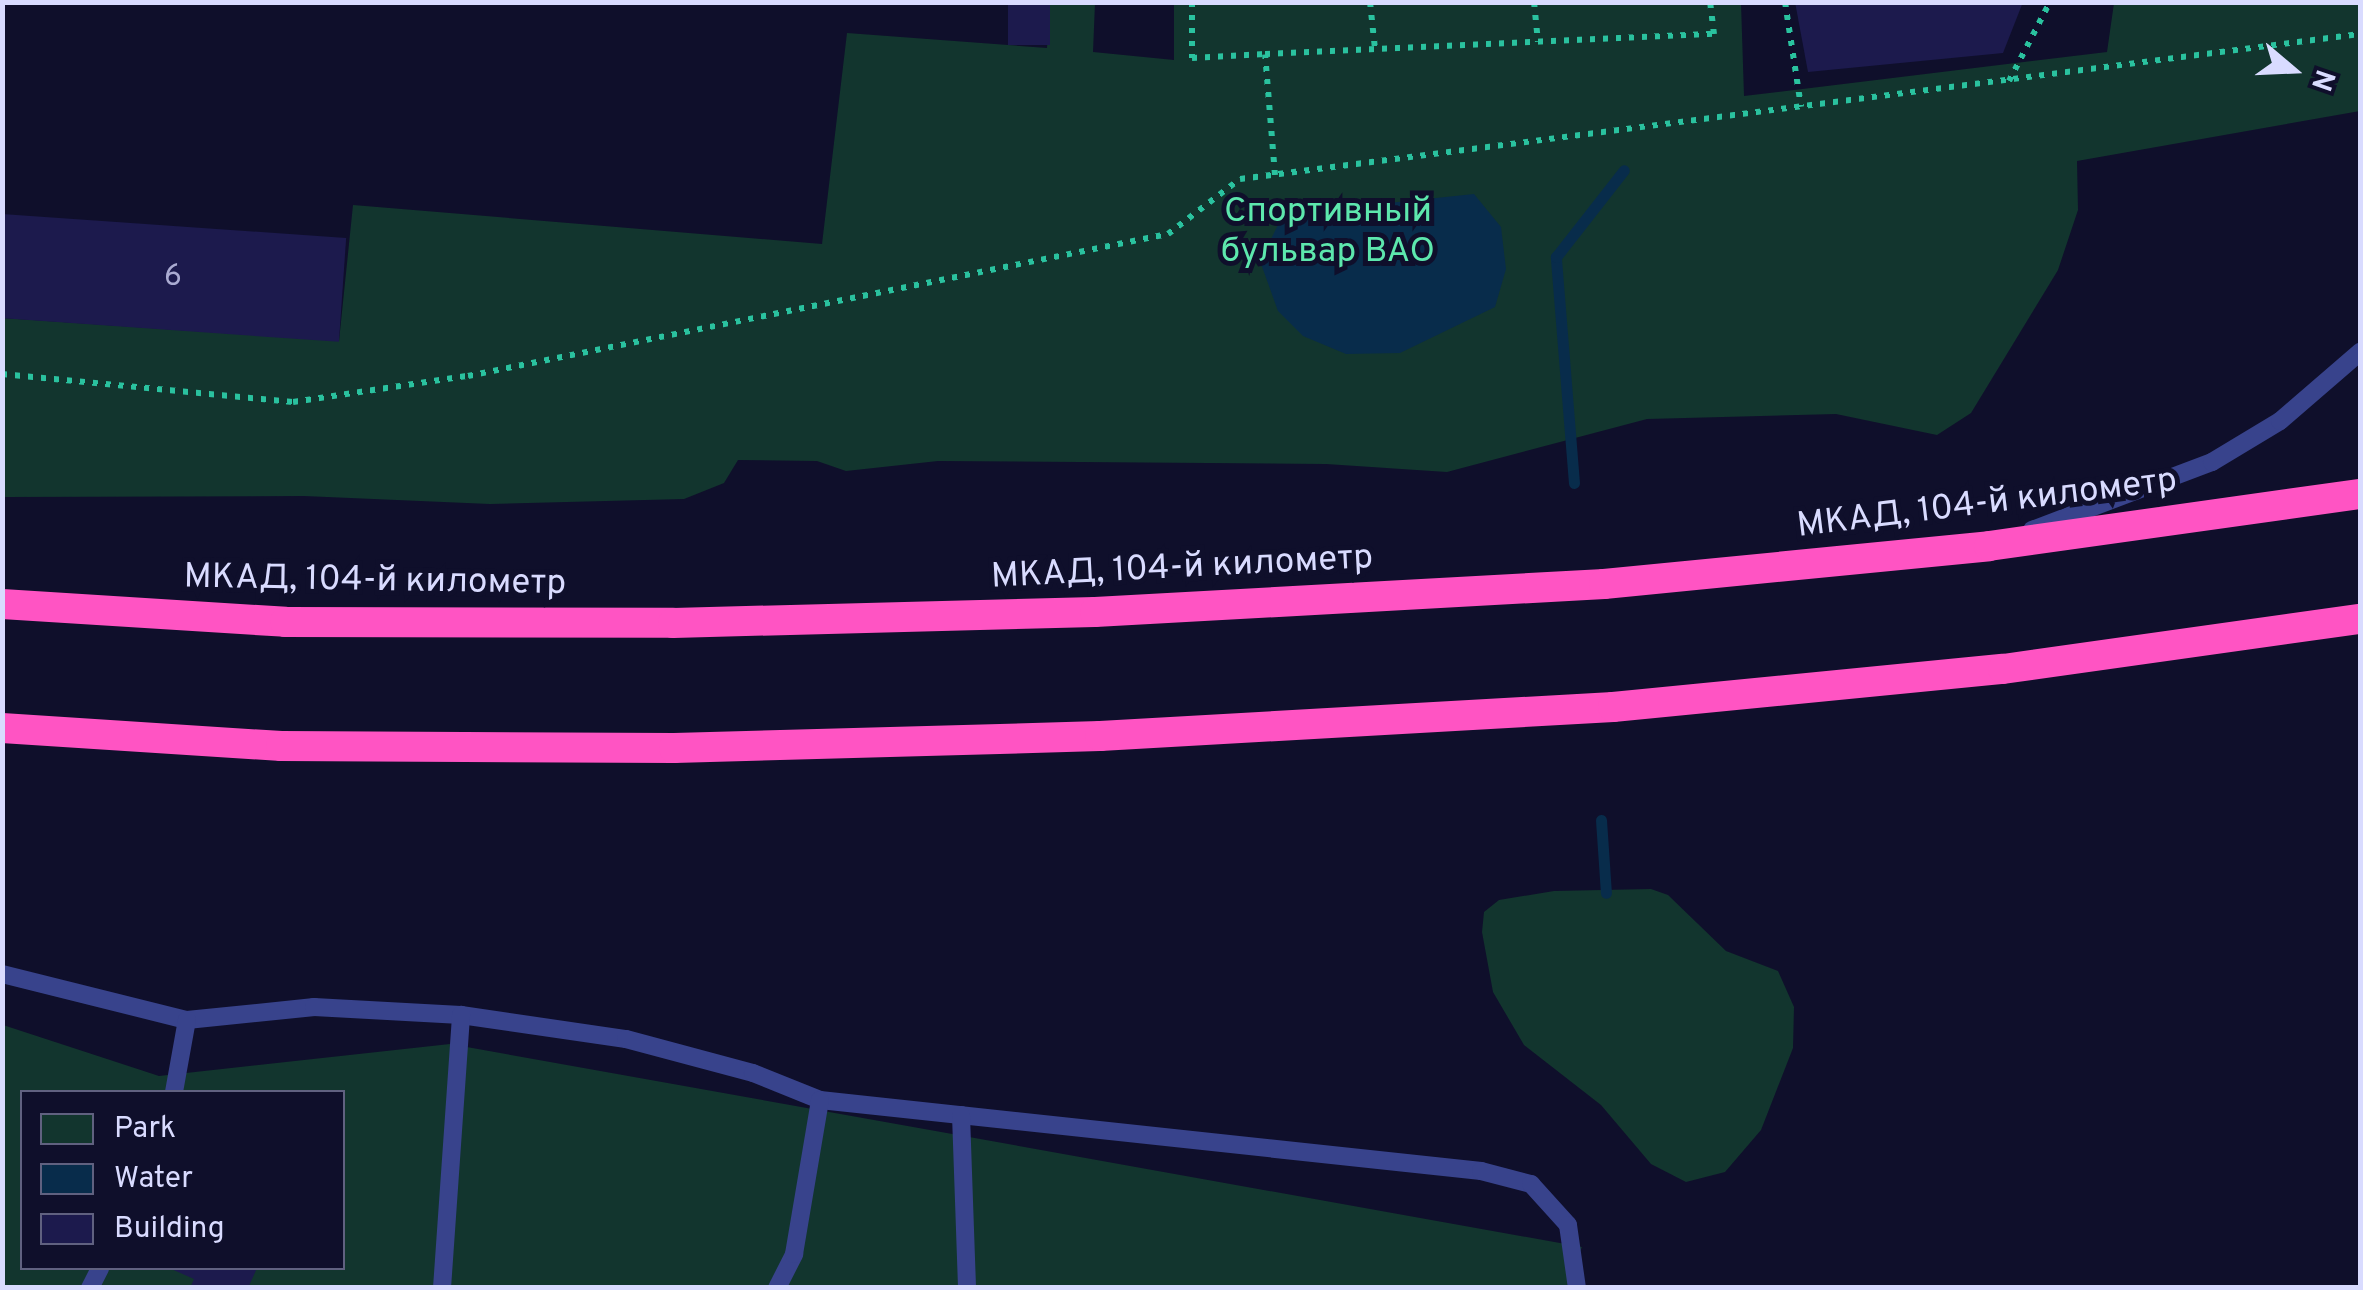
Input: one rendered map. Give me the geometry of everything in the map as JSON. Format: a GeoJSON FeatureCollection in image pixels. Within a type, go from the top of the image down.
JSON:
{"type":"FeatureCollection","features":[{"type":"Feature","properties":{"kind":"highway","name":"МКАД, 104-й километр"},"geometry":{"type":"LineString","coordinates":[[2,604],[305,622],[674,623],[1076,612],[1604,584],[1989,546],[2360,494]]}},
{"type":"Feature","properties":{"kind":"highway"},"geometry":{"type":"LineString","coordinates":[[2,728],[281,746],[674,748],[1100,736],[1633,706],[2003,669],[2360,620]]}},
{"type":"Feature","properties":{"kind":"lane"},"geometry":{"type":"LineString","coordinates":[[1989,546],[2212,462],[2280,421],[2360,352]]}},
{"type":"Feature","properties":{"kind":"lane"},"geometry":{"type":"LineString","coordinates":[[2,974],[187,1020],[314,1007],[461,1015],[626,1039],[753,1073],[820,1100],[1481,1171],[1532,1184],[1568,1225],[1577,1288]]}},
{"type":"Feature","properties":{"kind":"lane"},"geometry":{"type":"LineString","coordinates":[[442,1288],[461,1015]]}},
{"type":"Feature","properties":{"kind":"lane"},"geometry":{"type":"LineString","coordinates":[[174,1090],[187,1020]]}},
{"type":"Feature","properties":{"kind":"lane"},"geometry":{"type":"LineString","coordinates":[[777,1288],[794,1254],[820,1100]]}},
{"type":"Feature","properties":{"kind":"lane"},"geometry":{"type":"LineString","coordinates":[[961,1115],[967,1288]]}},
{"type":"Feature","properties":{"kind":"path"},"geometry":{"type":"LineString","coordinates":[[1192,2],[1192,58],[1714,34],[1710,2]]}},
{"type":"Feature","properties":{"kind":"path"},"geometry":{"type":"LineString","coordinates":[[1370,2],[1374,49]]}},
{"type":"Feature","properties":{"kind":"path"},"geometry":{"type":"LineString","coordinates":[[1534,2],[1538,42]]}},
{"type":"Feature","properties":{"kind":"path"},"geometry":{"type":"LineString","coordinates":[[1785,2],[1802,107]]}},
{"type":"Feature","properties":{"kind":"path"},"geometry":{"type":"LineString","coordinates":[[2009,81],[2050,2]]}},
{"type":"Feature","properties":{"kind":"path"},"geometry":{"type":"LineString","coordinates":[[2,374],[293,402],[468,376],[1168,234],[1240,179],[2360,34]]}},
{"type":"Feature","properties":{"kind":"path"},"geometry":{"type":"LineString","coordinates":[[1265,54],[1275,175]]}},
{"type":"Feature","properties":{"kind":"green space","name":"Спортивный бульвар ВАО"},"geometry":{"type":"Polygon","coordinates":[[[1050,3],[1095,3],[1093,52],[1174,60],[1174,3],[1741,3],[1744,96],[2107,52],[2114,3],[2360,3],[2360,111],[2077,161],[2078,210],[2058,270],[1971,413],[1937,435],[1836,414],[1647,419],[1447,472],[1326,464],[938,461],[846,471],[817,461],[738,460],[724,483],[684,499],[490,504],[304,496],[3,497],[3,318],[339,341],[353,205],[822,244],[847,33],[1047,48],[1050,3]]]}},
{"type":"Feature","properties":{"kind":"green space"},"geometry":{"type":"Polygon","coordinates":[[[1651,889],[1668,895],[1726,951],[1778,971],[1794,1007],[1793,1048],[1761,1130],[1725,1172],[1686,1182],[1651,1164],[1601,1105],[1524,1045],[1493,992],[1482,932],[1484,912],[1499,900],[1554,891],[1651,889]]]}},
{"type":"Feature","properties":{"kind":"green space"},"geometry":{"type":"Polygon","coordinates":[[[3,1025],[159,1076],[450,1044],[1582,1247],[1566,1288],[3,1288],[3,1025]]]}},
{"type":"Feature","properties":{"kind":"water"},"geometry":{"type":"Polygon","coordinates":[[[1474,194],[1501,227],[1506,269],[1495,307],[1400,353],[1346,354],[1303,336],[1278,311],[1260,261],[1279,223],[1360,206],[1474,194]]]}},
{"type":"Feature","properties":{"kind":"building"},"geometry":{"type":"Polygon","coordinates":[[[1008,2],[1050,2],[1050,45],[1008,45],[1008,2]]]}},
{"type":"Feature","properties":{"kind":"building"},"geometry":{"type":"Polygon","coordinates":[[[1795,2],[2023,2],[2003,53],[1808,72],[1795,2]]]}},
{"type":"Feature","properties":{"kind":"building"},"geometry":{"type":"Polygon","coordinates":[[[2,214],[346,238],[339,342],[2,318],[2,214]]]}},
{"type":"Feature","properties":{"kind":"building"},"geometry":{"type":"Polygon","coordinates":[[[174,1270],[256,1270],[248,1288],[190,1288],[194,1279],[174,1270]]]}},
{"type":"Feature","properties":{"kind":"waterway"},"geometry":{"type":"LineString","coordinates":[[1574,483],[1556,257],[1624,170]]}},
{"type":"Feature","properties":{"kind":"waterway"},"geometry":{"type":"LineString","coordinates":[[1601,820],[1606,893]]}}]}
